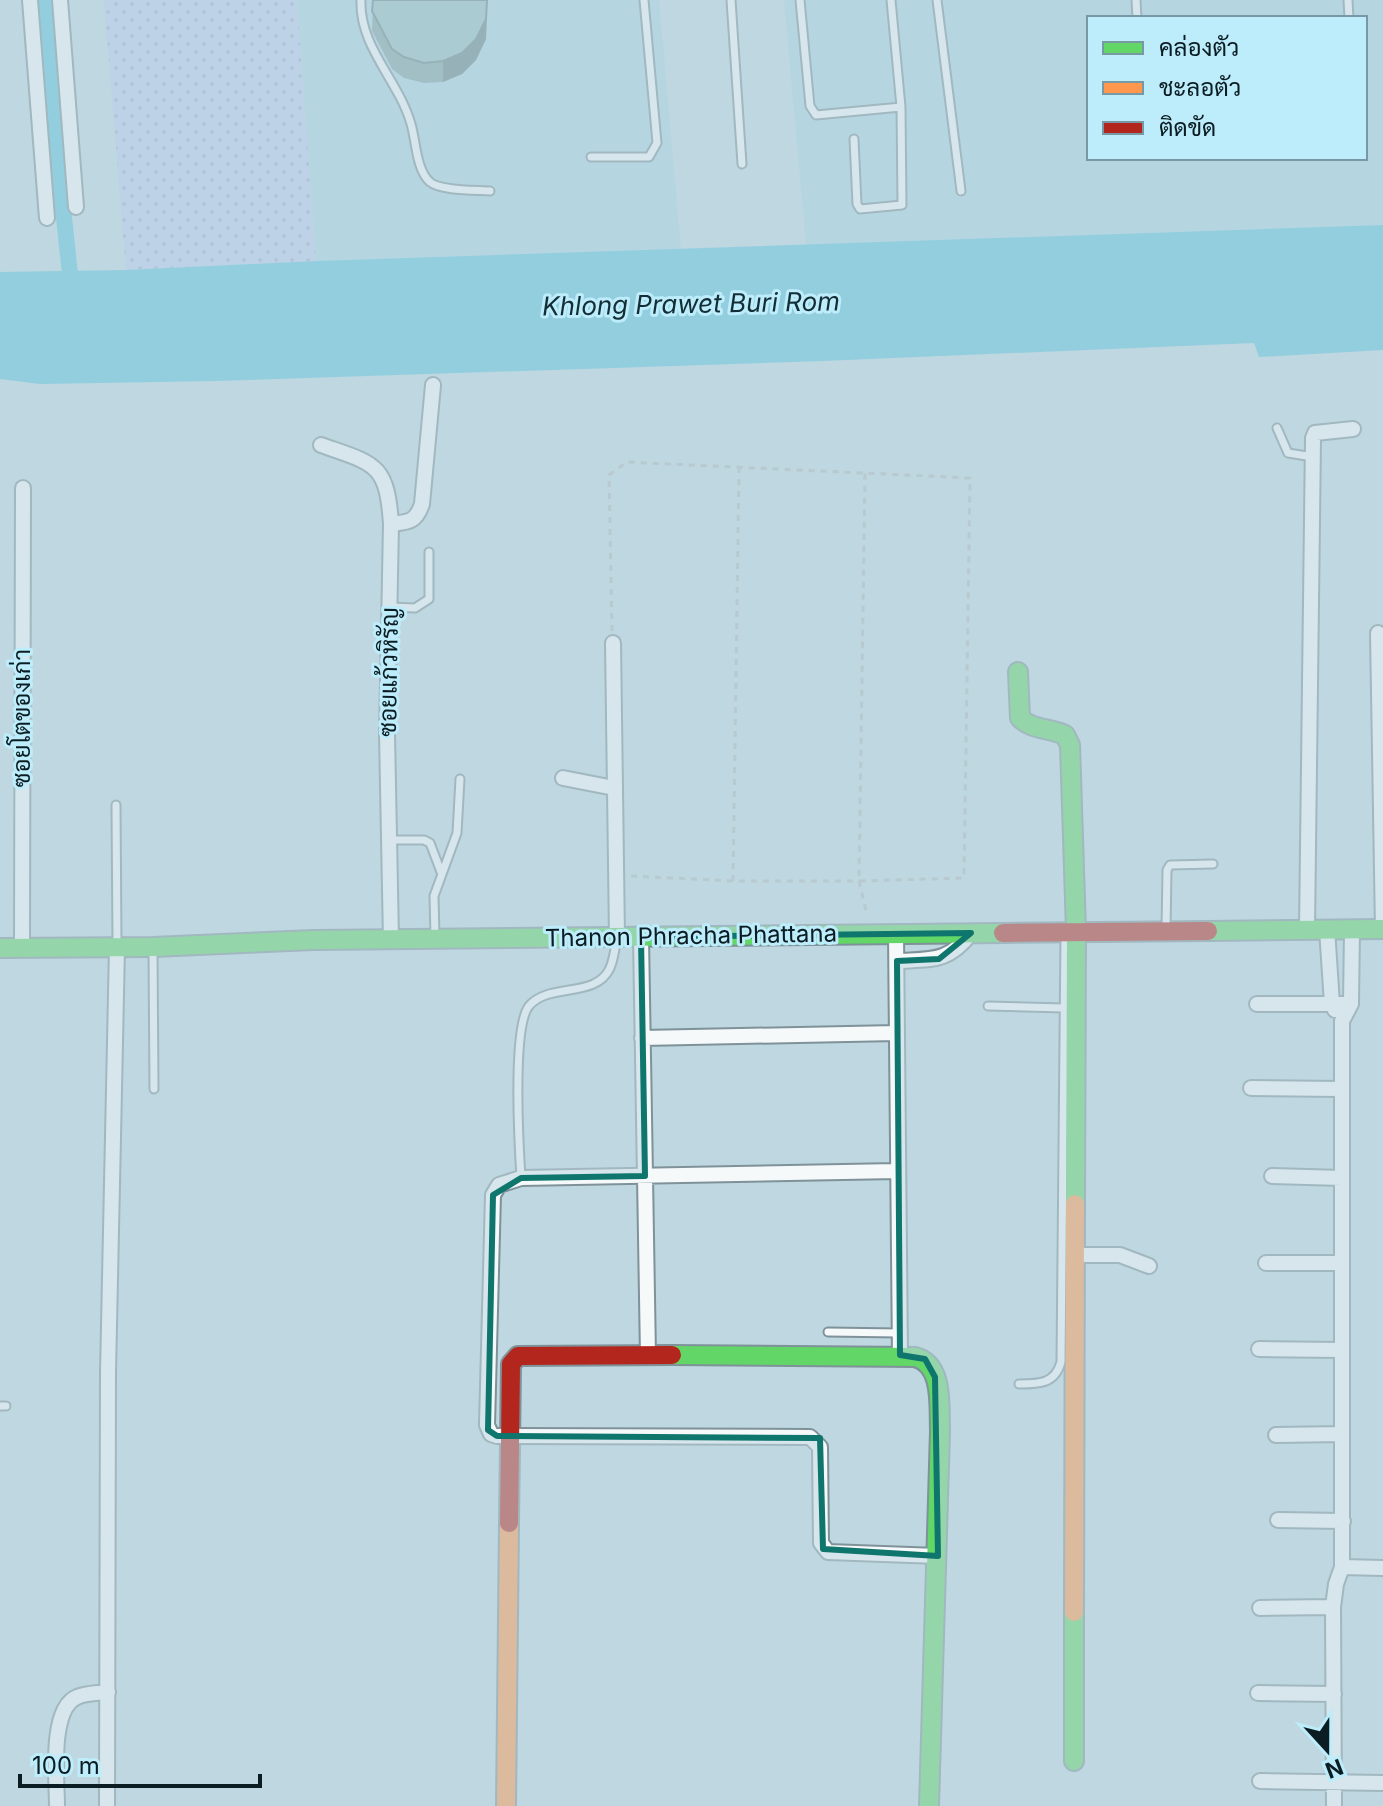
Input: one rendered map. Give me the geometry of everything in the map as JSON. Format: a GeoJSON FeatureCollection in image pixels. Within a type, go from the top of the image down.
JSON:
{"type":"FeatureCollection","features":[{"type":"Feature","properties":{"kind":"street"},"geometry":{"type":"LineString","coordinates":[[30,0],[47,218]]}},
{"type":"Feature","properties":{"kind":"street"},"geometry":{"type":"LineString","coordinates":[[60,0],[76,207]]}},
{"type":"Feature","properties":{"kind":"street"},"geometry":{"type":"LineString","coordinates":[[391,524],[418,518],[422,504],[433,385]]}},
{"type":"Feature","properties":{"kind":"street"},"geometry":{"type":"LineString","coordinates":[[1307,930],[1315,433],[1353,429]]}},
{"type":"Feature","properties":{"kind":"street","name":"ซอยแก้วหิรัญ"},"geometry":{"type":"LineString","coordinates":[[321,445],[362,459],[382,475],[389,493],[387,734],[391,940]]}},
{"type":"Feature","properties":{"kind":"street","name":"ซอยโตของเก่า"},"geometry":{"type":"LineString","coordinates":[[22,947],[23,488]]}},
{"type":"Feature","properties":{"kind":"street"},"geometry":{"type":"LineString","coordinates":[[1378,633],[1383,929]]}},
{"type":"Feature","properties":{"kind":"street"},"geometry":{"type":"LineString","coordinates":[[613,643],[617,937]]}},
{"type":"Feature","properties":{"kind":"street"},"geometry":{"type":"LineString","coordinates":[[1018,672],[1020,718],[1028,726],[1051,729],[1065,735],[1070,745],[1075,1255],[1074,1761]]}},
{"type":"Feature","properties":{"kind":"street"},"geometry":{"type":"LineString","coordinates":[[563,778],[614,788]]}},
{"type":"Feature","properties":{"kind":"street"},"geometry":{"type":"LineString","coordinates":[[1327,929],[1332,1004],[1342,1021]]}},
{"type":"Feature","properties":{"kind":"street"},"geometry":{"type":"LineString","coordinates":[[1334,1806],[1333,1607],[1342,1567],[1343,1521],[1342,1021],[1351,1004],[1352,929]]}},
{"type":"Feature","properties":{"kind":"street","name":"Thanon Phracha Phattana"},"geometry":{"type":"LineString","coordinates":[[0,948],[436,939],[1383,929]]}},
{"type":"Feature","properties":{"kind":"street"},"geometry":{"type":"LineString","coordinates":[[897,961],[939,959],[952,953],[971,933]]}},
{"type":"Feature","properties":{"kind":"street"},"geometry":{"type":"LineString","coordinates":[[896,934],[900,1358]]}},
{"type":"Feature","properties":{"kind":"street"},"geometry":{"type":"LineString","coordinates":[[641,937],[648,1356]]}},
{"type":"Feature","properties":{"kind":"street"},"geometry":{"type":"LineString","coordinates":[[107,1806],[108,1373],[117,947]]}},
{"type":"Feature","properties":{"kind":"street"},"geometry":{"type":"LineString","coordinates":[[1257,1004],[1351,1004]]}},
{"type":"Feature","properties":{"kind":"street"},"geometry":{"type":"LineString","coordinates":[[642,1038],[896,1033]]}},
{"type":"Feature","properties":{"kind":"street"},"geometry":{"type":"LineString","coordinates":[[1251,1088],[1342,1089]]}},
{"type":"Feature","properties":{"kind":"street"},"geometry":{"type":"LineString","coordinates":[[897,1171],[521,1178],[499,1185],[493,1195],[487,1425],[491,1434],[510,1436],[810,1437],[820,1447],[823,1549],[828,1552],[938,1556]]}},
{"type":"Feature","properties":{"kind":"street"},"geometry":{"type":"LineString","coordinates":[[1272,1176],[1342,1178]]}},
{"type":"Feature","properties":{"kind":"street"},"geometry":{"type":"LineString","coordinates":[[1075,1255],[1120,1255],[1149,1266]]}},
{"type":"Feature","properties":{"kind":"street"},"geometry":{"type":"LineString","coordinates":[[1266,1263],[1342,1263]]}},
{"type":"Feature","properties":{"kind":"street"},"geometry":{"type":"LineString","coordinates":[[1259,1349],[1342,1350]]}},
{"type":"Feature","properties":{"kind":"street"},"geometry":{"type":"LineString","coordinates":[[506,1806],[511,1364],[518,1356],[582,1353],[900,1358],[925,1359],[931,1365],[935,1377],[938,1556],[929,1806]]}},
{"type":"Feature","properties":{"kind":"street"},"geometry":{"type":"LineString","coordinates":[[1276,1435],[1342,1434]]}},
{"type":"Feature","properties":{"kind":"street"},"geometry":{"type":"LineString","coordinates":[[1278,1520],[1343,1521]]}},
{"type":"Feature","properties":{"kind":"street"},"geometry":{"type":"LineString","coordinates":[[1342,1567],[1383,1568]]}},
{"type":"Feature","properties":{"kind":"street"},"geometry":{"type":"LineString","coordinates":[[1260,1608],[1333,1607]]}},
{"type":"Feature","properties":{"kind":"street"},"geometry":{"type":"LineString","coordinates":[[57,1806],[58,1730],[68,1702],[78,1695],[108,1692]]}},
{"type":"Feature","properties":{"kind":"street"},"geometry":{"type":"LineString","coordinates":[[1258,1693],[1334,1694]]}},
{"type":"Feature","properties":{"kind":"street"},"geometry":{"type":"LineString","coordinates":[[1260,1781],[1383,1783]]}},
{"type":"Feature","properties":{"kind":"lane"},"geometry":{"type":"LineString","coordinates":[[361,0],[366,31],[377,59],[404,103],[423,171],[429,182],[440,187],[490,191]]}},
{"type":"Feature","properties":{"kind":"lane"},"geometry":{"type":"LineString","coordinates":[[591,157],[649,157],[657,143],[644,0]]}},
{"type":"Feature","properties":{"kind":"lane"},"geometry":{"type":"LineString","coordinates":[[731,0],[742,164]]}},
{"type":"Feature","properties":{"kind":"lane"},"geometry":{"type":"LineString","coordinates":[[800,0],[810,106],[816,115],[901,107]]}},
{"type":"Feature","properties":{"kind":"lane"},"geometry":{"type":"LineString","coordinates":[[854,139],[857,204],[860,209],[902,205],[901,107],[891,0]]}},
{"type":"Feature","properties":{"kind":"lane"},"geometry":{"type":"LineString","coordinates":[[937,0],[961,191]]}},
{"type":"Feature","properties":{"kind":"lane"},"geometry":{"type":"LineString","coordinates":[[1277,428],[1288,453],[1313,457]]}},
{"type":"Feature","properties":{"kind":"lane"},"geometry":{"type":"LineString","coordinates":[[390,607],[415,608],[429,599],[429,552]]}},
{"type":"Feature","properties":{"kind":"lane"},"geometry":{"type":"LineString","coordinates":[[436,939],[434,896],[457,833],[460,779]]}},
{"type":"Feature","properties":{"kind":"lane"},"geometry":{"type":"LineString","coordinates":[[116,805],[117,947]]}},
{"type":"Feature","properties":{"kind":"lane"},"geometry":{"type":"LineString","coordinates":[[389,840],[424,840],[430,843],[441,873]]}},
{"type":"Feature","properties":{"kind":"lane"},"geometry":{"type":"LineString","coordinates":[[1166,932],[1167,870],[1170,865],[1213,864]]}},
{"type":"Feature","properties":{"kind":"lane"},"geometry":{"type":"LineString","coordinates":[[1019,1384],[1047,1382],[1054,1377],[1061,1362],[1064,1008],[1071,932]]}},
{"type":"Feature","properties":{"kind":"lane"},"geometry":{"type":"LineString","coordinates":[[521,1178],[518,1120],[521,1026],[528,1008],[541,996],[585,987],[604,977],[610,967],[617,937]]}},
{"type":"Feature","properties":{"kind":"lane"},"geometry":{"type":"LineString","coordinates":[[153,947],[154,1089]]}},
{"type":"Feature","properties":{"kind":"lane"},"geometry":{"type":"LineString","coordinates":[[988,1006],[1064,1008]]}},
{"type":"Feature","properties":{"kind":"lane"},"geometry":{"type":"LineString","coordinates":[[828,1332],[899,1333]]}},
{"type":"Feature","properties":{"kind":"path"},"geometry":{"type":"LineString","coordinates":[[613,643],[609,475],[627,462],[970,478],[964,878],[733,881],[615,875]]}},
{"type":"Feature","properties":{"kind":"path"},"geometry":{"type":"LineString","coordinates":[[733,881],[739,467]]}},
{"type":"Feature","properties":{"kind":"path"},"geometry":{"type":"LineString","coordinates":[[865,473],[859,881],[870,934]]}},
{"type":"Feature","properties":{"kind":"highlighted area"},"geometry":{"type":"Polygon","coordinates":[[[971,933],[939,959],[897,961],[900,1355],[925,1359],[935,1377],[938,1556],[823,1549],[820,1438],[497,1436],[488,1430],[493,1195],[521,1178],[645,1176],[641,937],[971,933]]]}},
{"type":"Feature","properties":{"kind":"shaded area"},"geometry":{"type":"Polygon","coordinates":[[[104,0],[297,0],[316,261],[126,270],[104,0]]]}},
{"type":"Feature","properties":{"kind":"shaded area"},"geometry":{"type":"Polygon","coordinates":[[[297,0],[659,0],[681,249],[316,261],[297,0]]]}},
{"type":"Feature","properties":{"kind":"shaded area"},"geometry":{"type":"Polygon","coordinates":[[[784,0],[1383,0],[1383,225],[806,245],[784,0]]]}},
{"type":"Feature","properties":{"kind":"water","name":"Khlong Prawet Buri Rom"},"geometry":{"type":"Polygon","coordinates":[[[1383,225],[1383,350],[1259,357],[1254,343],[216,381],[40,384],[0,379],[0,272],[1383,225]]]}},
{"type":"Feature","properties":{"kind":"building"},"geometry":{"type":"Polygon","coordinates":[[[373,0],[487,0],[486,19],[476,39],[462,53],[443,61],[424,63],[404,57],[392,49],[372,11],[373,0]]]}},
{"type":"Feature","properties":{"kind":"waterway"},"geometry":{"type":"LineString","coordinates":[[45,0],[52,104],[72,293]]}},
{"type":"Feature","properties":{"kind":"traffic: fast"},"geometry":{"type":"LineString","coordinates":[[1018,672],[1020,718],[1030,725],[1065,735],[1070,745],[1076,931],[1075,1204]]}},
{"type":"Feature","properties":{"kind":"traffic: fast"},"geometry":{"type":"LineString","coordinates":[[1208,931],[1383,929]]}},
{"type":"Feature","properties":{"kind":"traffic: fast"},"geometry":{"type":"LineString","coordinates":[[0,948],[153,947],[314,940],[1003,933]]}},
{"type":"Feature","properties":{"kind":"traffic: fast"},"geometry":{"type":"LineString","coordinates":[[672,1355],[915,1357],[931,1368],[938,1388],[940,1431],[929,1806]]}},
{"type":"Feature","properties":{"kind":"traffic: fast"},"geometry":{"type":"LineString","coordinates":[[1074,1612],[1074,1761]]}},
{"type":"Feature","properties":{"kind":"traffic: slow"},"geometry":{"type":"LineString","coordinates":[[1074,1612],[1075,1204]]}},
{"type":"Feature","properties":{"kind":"traffic: slow"},"geometry":{"type":"LineString","coordinates":[[506,1806],[509,1523]]}},
{"type":"Feature","properties":{"kind":"traffic: jam"},"geometry":{"type":"LineString","coordinates":[[1003,933],[1208,931]]}},
{"type":"Feature","properties":{"kind":"traffic: jam"},"geometry":{"type":"LineString","coordinates":[[509,1523],[511,1364],[518,1356],[672,1355]]}}]}
